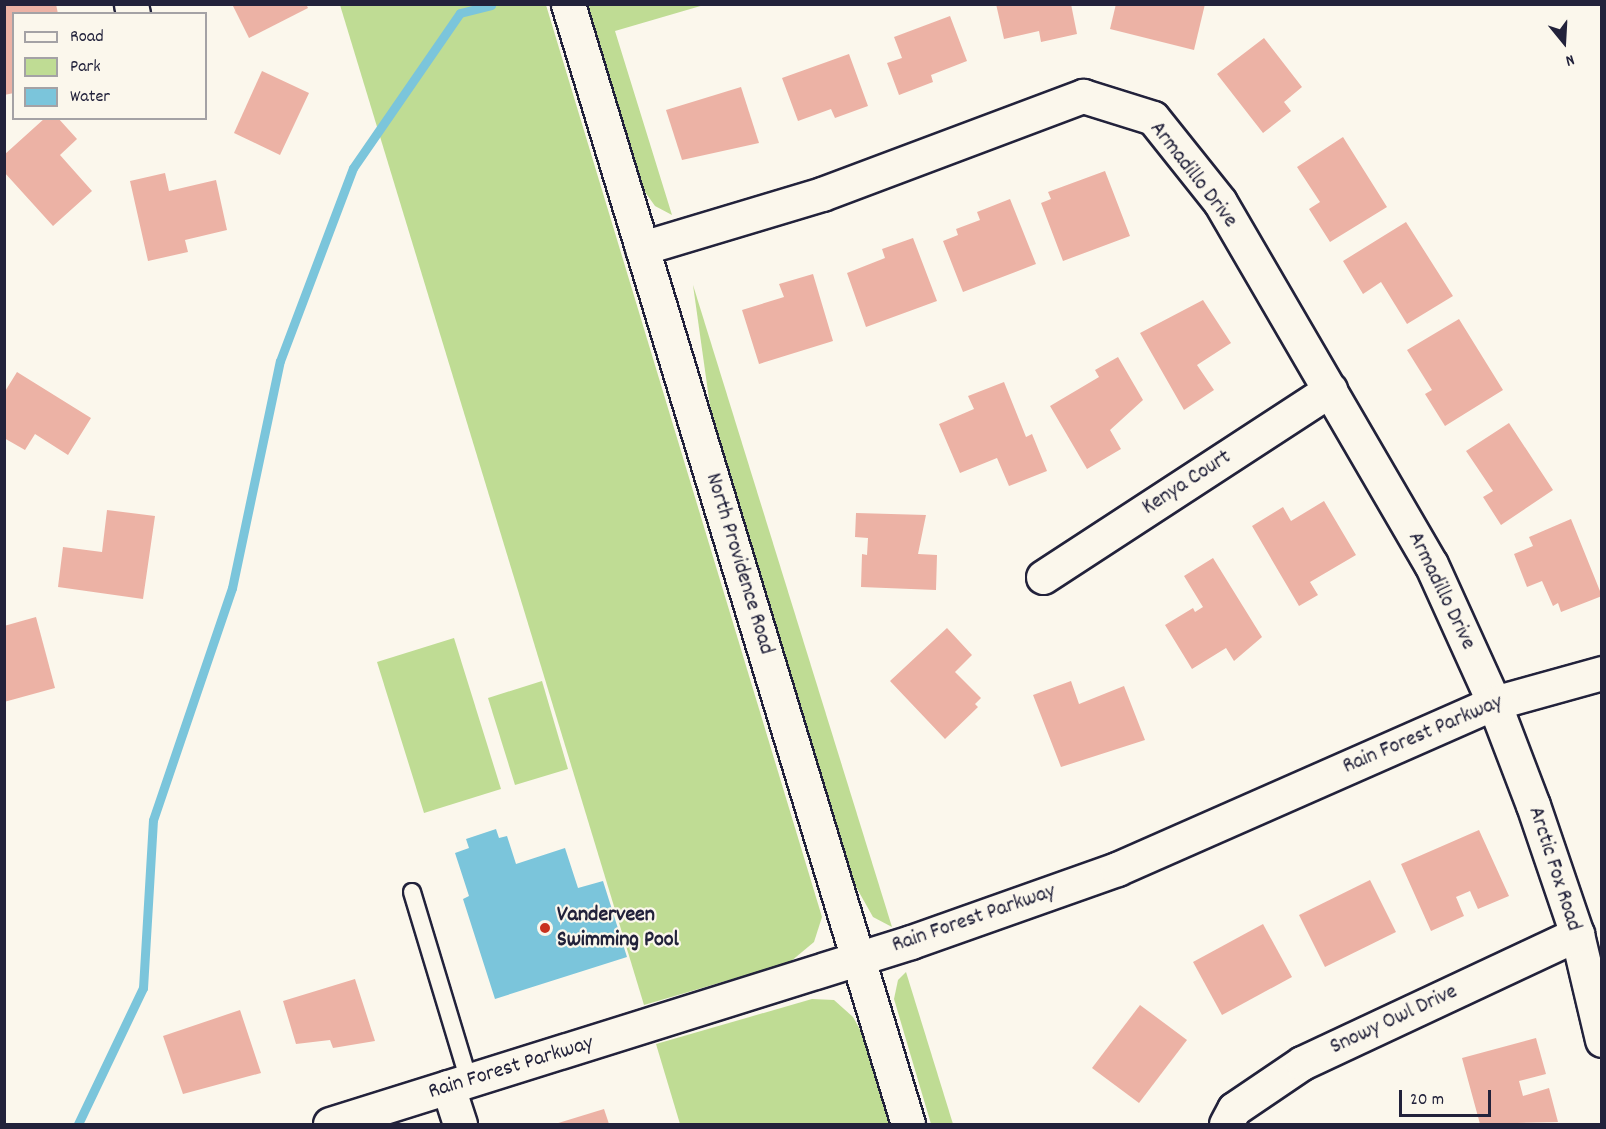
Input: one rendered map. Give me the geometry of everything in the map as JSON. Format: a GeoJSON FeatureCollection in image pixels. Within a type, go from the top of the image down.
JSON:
{"type":"FeatureCollection","features":[{"type":"Feature","properties":{"kind":"street","name":"North Providence Road"},"geometry":{"type":"LineString","coordinates":[[568,4],[908,1125]]}},
{"type":"Feature","properties":{"kind":"street","name":"Armadillo Drive"},"geometry":{"type":"LineString","coordinates":[[642,248],[822,194],[1083,96],[1153,118],[1220,202],[1330,390],[1431,564],[1494,703]]}},
{"type":"Feature","properties":{"kind":"street","name":"Kenya Court"},"geometry":{"type":"LineString","coordinates":[[1043,577],[1330,390]]}},
{"type":"Feature","properties":{"kind":"street","name":"Rain Forest Parkway"},"geometry":{"type":"LineString","coordinates":[[330,1125],[858,958],[1117,869],[1494,703],[1602,673]]}},
{"type":"Feature","properties":{"kind":"street","name":"Arctic Fox Road"},"geometry":{"type":"LineString","coordinates":[[1494,703],[1576,934],[1602,1040]]}},
{"type":"Feature","properties":{"kind":"street","name":"Snowy Owl Drive"},"geometry":{"type":"LineString","coordinates":[[1226,1125],[1234,1109],[1302,1063],[1576,934]]}},
{"type":"Feature","properties":{"kind":"street"},"geometry":{"type":"LineString","coordinates":[[459,1084],[460,1125]]}},
{"type":"Feature","properties":{"kind":"lane"},"geometry":{"type":"LineString","coordinates":[[412,892],[459,1084]]}},
{"type":"Feature","properties":{"kind":"green space"},"geometry":{"type":"Polygon","coordinates":[[[340,5],[546,5],[822,917],[814,942],[790,962],[644,1005],[340,5]]]}},
{"type":"Feature","properties":{"kind":"green space"},"geometry":{"type":"Polygon","coordinates":[[[585,5],[704,5],[615,31],[672,215],[655,206],[638,182],[585,5]]]}},
{"type":"Feature","properties":{"kind":"green space"},"geometry":{"type":"Polygon","coordinates":[[[693,285],[892,927],[873,917],[855,885],[710,406],[693,285]]]}},
{"type":"Feature","properties":{"kind":"green space"},"geometry":{"type":"Polygon","coordinates":[[[454,638],[501,789],[424,813],[377,662],[454,638]]]}},
{"type":"Feature","properties":{"kind":"green space"},"geometry":{"type":"Polygon","coordinates":[[[542,681],[568,769],[515,785],[488,698],[542,681]]]}},
{"type":"Feature","properties":{"kind":"green space"},"geometry":{"type":"Polygon","coordinates":[[[906,972],[953,1124],[931,1124],[894,999],[898,980],[906,972]]]}},
{"type":"Feature","properties":{"kind":"green space"},"geometry":{"type":"Polygon","coordinates":[[[812,999],[834,1000],[853,1017],[866,1040],[891,1124],[680,1124],[656,1044],[812,999]]]}},
{"type":"Feature","properties":{"kind":"water","name":"Vanderveen Swimming Pool"},"geometry":{"type":"Polygon","coordinates":[[[496,829],[499,838],[507,836],[516,864],[565,848],[578,888],[603,881],[627,957],[495,999],[463,899],[469,896],[455,853],[469,848],[466,839],[496,829]]]}},
{"type":"Feature","properties":{"kind":"building"},"geometry":{"type":"Polygon","coordinates":[[[4,4],[56,4],[58,12],[12,12],[12,93],[4,95],[4,4]]]}},
{"type":"Feature","properties":{"kind":"building"},"geometry":{"type":"Polygon","coordinates":[[[232,4],[306,4],[308,8],[249,38],[232,4]]]}},
{"type":"Feature","properties":{"kind":"building"},"geometry":{"type":"Polygon","coordinates":[[[996,4],[1071,4],[1077,34],[1041,42],[1039,31],[1004,39],[996,4]]]}},
{"type":"Feature","properties":{"kind":"building"},"geometry":{"type":"Polygon","coordinates":[[[1116,4],[1205,4],[1194,50],[1110,29],[1116,4]]]}},
{"type":"Feature","properties":{"kind":"building"},"geometry":{"type":"Polygon","coordinates":[[[950,16],[967,61],[931,75],[933,82],[899,95],[887,63],[902,58],[894,37],[950,16]]]}},
{"type":"Feature","properties":{"kind":"building"},"geometry":{"type":"Polygon","coordinates":[[[1264,38],[1302,87],[1284,102],[1291,111],[1263,133],[1217,74],[1264,38]]]}},
{"type":"Feature","properties":{"kind":"building"},"geometry":{"type":"Polygon","coordinates":[[[849,54],[868,106],[835,118],[831,109],[798,121],[782,78],[849,54]]]}},
{"type":"Feature","properties":{"kind":"building"},"geometry":{"type":"Polygon","coordinates":[[[262,71],[309,93],[280,155],[234,133],[262,71]]]}},
{"type":"Feature","properties":{"kind":"building"},"geometry":{"type":"Polygon","coordinates":[[[741,87],[759,143],[682,160],[666,110],[741,87]]]}},
{"type":"Feature","properties":{"kind":"building"},"geometry":{"type":"Polygon","coordinates":[[[43,120],[60,120],[77,139],[60,155],[92,191],[53,226],[4,172],[4,155],[43,120]]]}},
{"type":"Feature","properties":{"kind":"building"},"geometry":{"type":"Polygon","coordinates":[[[1343,137],[1387,207],[1330,242],[1309,209],[1320,202],[1297,167],[1343,137]]]}},
{"type":"Feature","properties":{"kind":"building"},"geometry":{"type":"Polygon","coordinates":[[[1105,171],[1130,236],[1063,261],[1041,203],[1051,199],[1048,192],[1105,171]]]}},
{"type":"Feature","properties":{"kind":"building"},"geometry":{"type":"Polygon","coordinates":[[[165,173],[169,191],[216,180],[227,230],[185,240],[188,252],[148,261],[130,181],[165,173]]]}},
{"type":"Feature","properties":{"kind":"building"},"geometry":{"type":"Polygon","coordinates":[[[1010,199],[1036,264],[963,292],[943,241],[958,235],[956,229],[980,220],[977,212],[1010,199]]]}},
{"type":"Feature","properties":{"kind":"building"},"geometry":{"type":"Polygon","coordinates":[[[1406,222],[1453,296],[1407,324],[1381,282],[1363,294],[1343,261],[1406,222]]]}},
{"type":"Feature","properties":{"kind":"building"},"geometry":{"type":"Polygon","coordinates":[[[913,238],[937,301],[866,327],[847,273],[885,258],[882,249],[913,238]]]}},
{"type":"Feature","properties":{"kind":"building"},"geometry":{"type":"Polygon","coordinates":[[[813,274],[833,341],[759,364],[742,310],[784,297],[779,284],[813,274]]]}},
{"type":"Feature","properties":{"kind":"building"},"geometry":{"type":"Polygon","coordinates":[[[1203,300],[1231,343],[1197,365],[1214,390],[1184,410],[1140,333],[1203,300]]]}},
{"type":"Feature","properties":{"kind":"building"},"geometry":{"type":"Polygon","coordinates":[[[1459,319],[1503,390],[1445,426],[1425,394],[1432,390],[1407,350],[1459,319]]]}},
{"type":"Feature","properties":{"kind":"building"},"geometry":{"type":"Polygon","coordinates":[[[1118,357],[1143,400],[1110,430],[1121,449],[1087,469],[1050,406],[1099,377],[1095,370],[1118,357]]]}},
{"type":"Feature","properties":{"kind":"building"},"geometry":{"type":"Polygon","coordinates":[[[17,372],[91,418],[68,455],[35,434],[25,450],[4,438],[4,393],[17,372]]]}},
{"type":"Feature","properties":{"kind":"building"},"geometry":{"type":"Polygon","coordinates":[[[1004,382],[1026,437],[1032,434],[1047,471],[1009,486],[997,458],[960,473],[939,424],[974,409],[968,396],[1004,382]]]}},
{"type":"Feature","properties":{"kind":"building"},"geometry":{"type":"Polygon","coordinates":[[[1509,423],[1553,490],[1501,525],[1483,497],[1493,491],[1466,451],[1509,423]]]}},
{"type":"Feature","properties":{"kind":"building"},"geometry":{"type":"Polygon","coordinates":[[[1324,501],[1356,555],[1310,582],[1318,595],[1299,606],[1252,526],[1283,507],[1291,521],[1324,501]]]}},
{"type":"Feature","properties":{"kind":"building"},"geometry":{"type":"Polygon","coordinates":[[[107,510],[155,516],[143,599],[58,587],[63,547],[102,552],[107,510]]]}},
{"type":"Feature","properties":{"kind":"building"},"geometry":{"type":"Polygon","coordinates":[[[856,513],[926,515],[918,554],[937,555],[936,590],[861,587],[862,554],[867,555],[868,538],[855,537],[856,513]]]}},
{"type":"Feature","properties":{"kind":"building"},"geometry":{"type":"Polygon","coordinates":[[[1571,519],[1602,596],[1561,612],[1558,603],[1553,606],[1542,581],[1527,587],[1514,554],[1533,546],[1529,537],[1571,519]]]}},
{"type":"Feature","properties":{"kind":"building"},"geometry":{"type":"Polygon","coordinates":[[[1213,558],[1262,637],[1234,661],[1226,648],[1192,669],[1165,625],[1193,608],[1195,612],[1203,607],[1184,576],[1213,558]]]}},
{"type":"Feature","properties":{"kind":"building"},"geometry":{"type":"Polygon","coordinates":[[[36,617],[55,688],[4,702],[4,626],[36,617]]]}},
{"type":"Feature","properties":{"kind":"building"},"geometry":{"type":"Polygon","coordinates":[[[947,628],[972,655],[955,672],[981,698],[975,704],[978,707],[945,739],[890,681],[947,628]]]}},
{"type":"Feature","properties":{"kind":"building"},"geometry":{"type":"Polygon","coordinates":[[[1071,681],[1079,704],[1124,686],[1145,740],[1061,767],[1033,695],[1071,681]]]}},
{"type":"Feature","properties":{"kind":"building"},"geometry":{"type":"Polygon","coordinates":[[[1479,830],[1509,896],[1478,909],[1470,891],[1456,897],[1464,916],[1431,931],[1401,864],[1479,830]]]}},
{"type":"Feature","properties":{"kind":"building"},"geometry":{"type":"Polygon","coordinates":[[[1370,880],[1396,932],[1325,967],[1299,915],[1370,880]]]}},
{"type":"Feature","properties":{"kind":"building"},"geometry":{"type":"Polygon","coordinates":[[[1263,924],[1292,977],[1222,1015],[1193,962],[1263,924]]]}},
{"type":"Feature","properties":{"kind":"building"},"geometry":{"type":"Polygon","coordinates":[[[355,979],[375,1041],[333,1048],[330,1040],[296,1044],[283,1001],[355,979]]]}},
{"type":"Feature","properties":{"kind":"building"},"geometry":{"type":"Polygon","coordinates":[[[1140,1005],[1187,1040],[1139,1103],[1092,1068],[1140,1005]]]}},
{"type":"Feature","properties":{"kind":"building"},"geometry":{"type":"Polygon","coordinates":[[[240,1010],[261,1073],[183,1094],[163,1036],[240,1010]]]}},
{"type":"Feature","properties":{"kind":"building"},"geometry":{"type":"Polygon","coordinates":[[[1536,1038],[1546,1074],[1519,1081],[1523,1096],[1549,1088],[1558,1122],[1480,1124],[1462,1058],[1536,1038]]]}},
{"type":"Feature","properties":{"kind":"building"},"geometry":{"type":"Polygon","coordinates":[[[604,1109],[609,1124],[555,1124],[604,1109]]]}},
{"type":"Feature","properties":{"kind":"waterway"},"geometry":{"type":"LineString","coordinates":[[78,1124],[143,988],[153,820],[232,588],[280,361],[353,168],[460,13],[491,5]]}},
{"type":"Feature","properties":{"kind":"place","name":"Vanderveen Swimming Pool"},"geometry":{"type":"Point","coordinates":[545,928]}}]}
